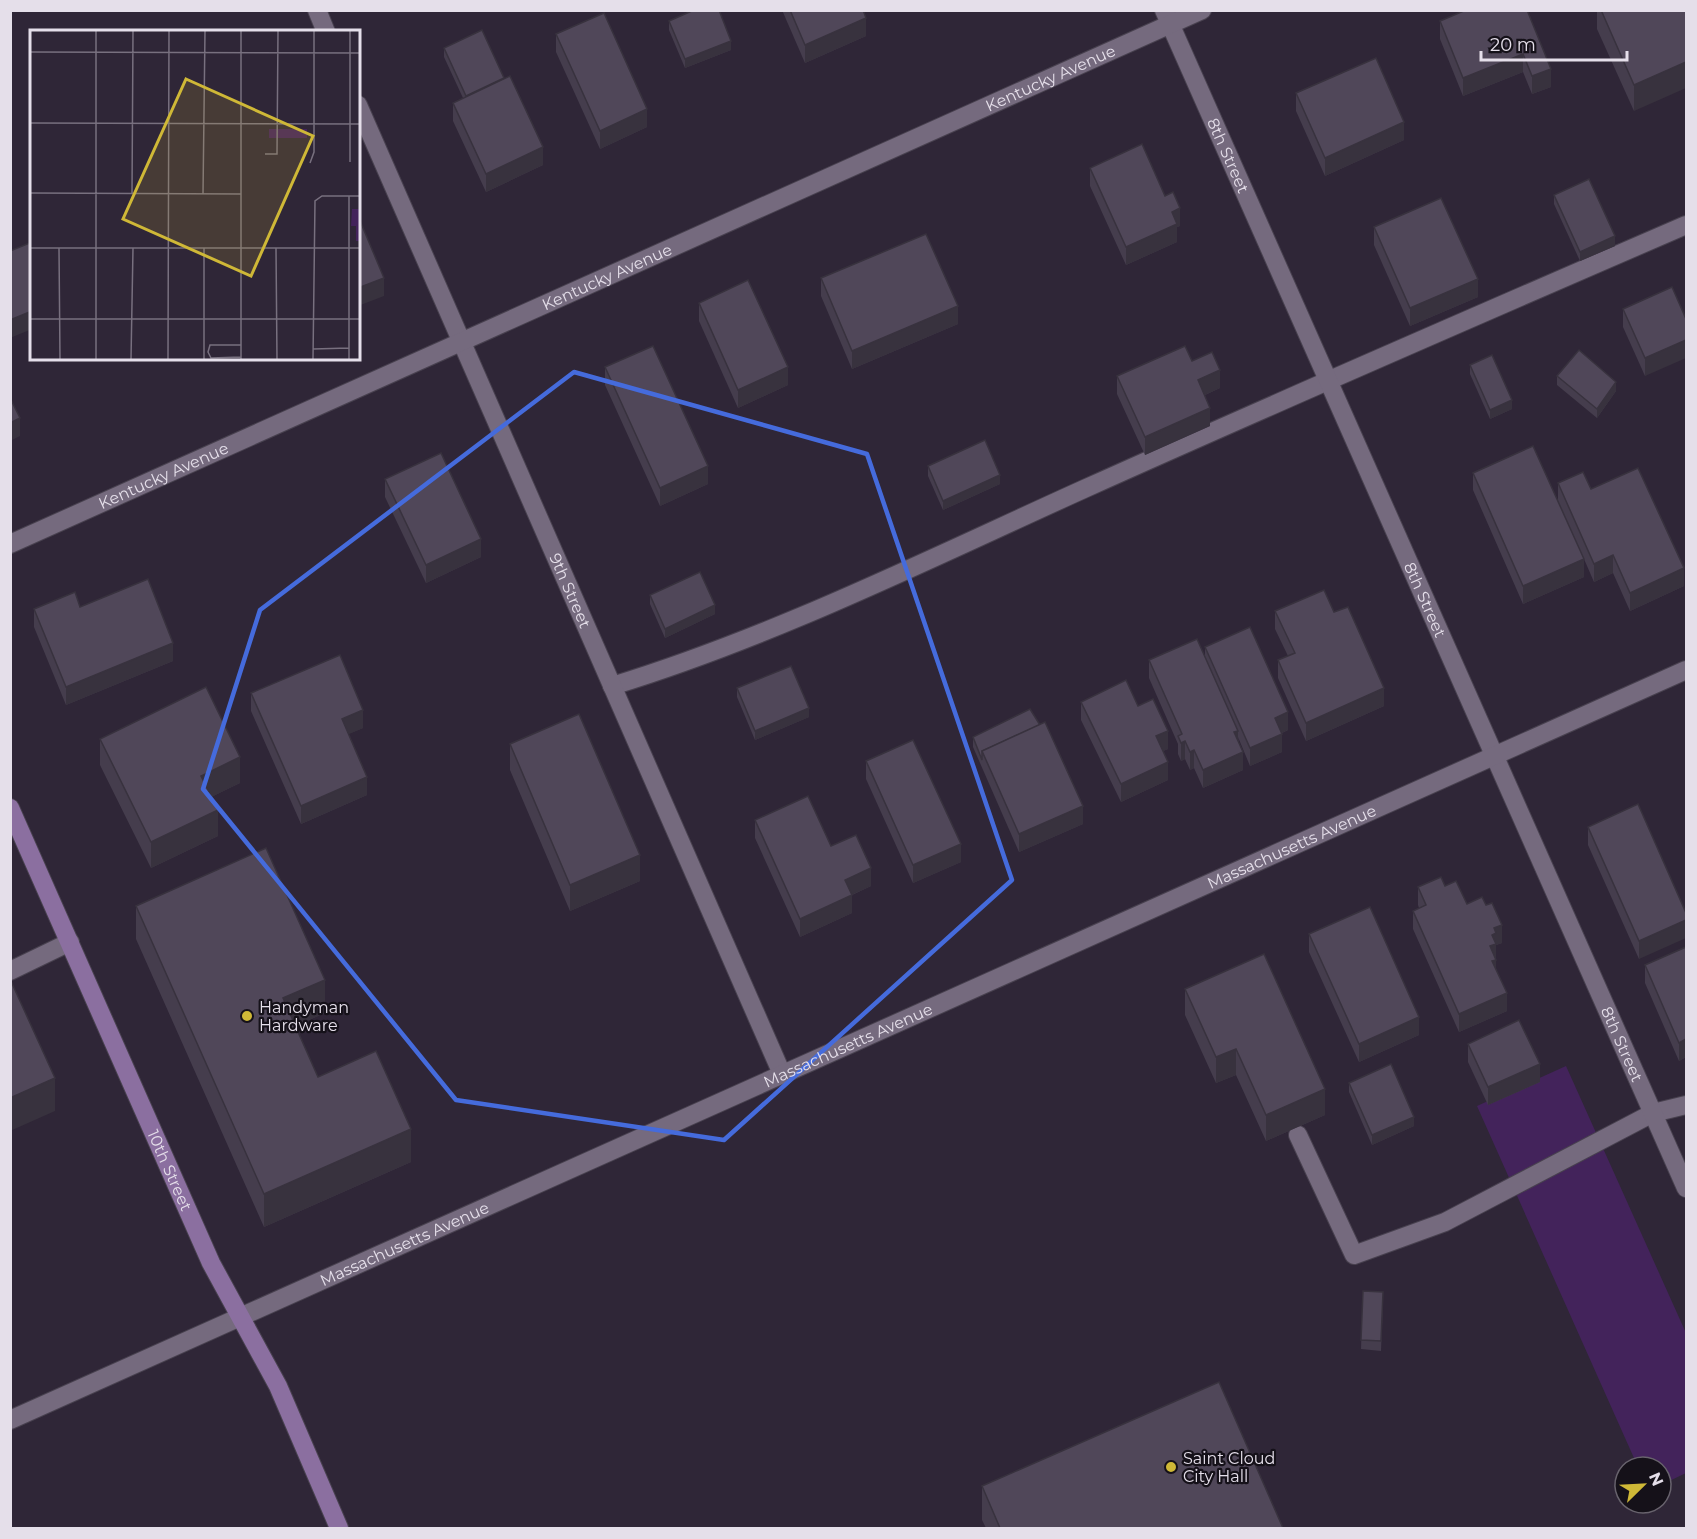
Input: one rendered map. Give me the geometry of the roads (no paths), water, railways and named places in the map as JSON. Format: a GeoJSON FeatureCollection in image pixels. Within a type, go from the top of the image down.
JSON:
{"type":"FeatureCollection","features":[{"type":"Feature","properties":{"kind":"street"},"geometry":{"type":"LineString","coordinates":[[317,10],[325,30]]}},
{"type":"Feature","properties":{"kind":"street","name":"Kentucky Avenue"},"geometry":{"type":"LineString","coordinates":[[10,544],[1167,18],[1202,10]]}},
{"type":"Feature","properties":{"kind":"street","name":"8th Street"},"geometry":{"type":"LineString","coordinates":[[1167,18],[1686,1188]]}},
{"type":"Feature","properties":{"kind":"street","name":"9th Street"},"geometry":{"type":"LineString","coordinates":[[360,110],[782,1074]]}},
{"type":"Feature","properties":{"kind":"street"},"geometry":{"type":"LineString","coordinates":[[612,686],[663,670],[812,612],[1327,380],[1686,225]]}},
{"type":"Feature","properties":{"kind":"street","name":"Massachusetts Avenue"},"geometry":{"type":"LineString","coordinates":[[10,1420],[1686,670]]}},
{"type":"Feature","properties":{"kind":"street","name":"10th Street"},"geometry":{"type":"LineString","coordinates":[[10,808],[212,1263],[278,1386],[339,1528]]}},
{"type":"Feature","properties":{"kind":"street"},"geometry":{"type":"LineString","coordinates":[[10,971],[70,942]]}},
{"type":"Feature","properties":{"kind":"street"},"geometry":{"type":"LineString","coordinates":[[1298,1135],[1354,1255],[1445,1222],[1653,1113],[1686,1105]]}},
{"type":"Feature","properties":{"kind":"place","name":"Handyman Hardware"},"geometry":{"type":"Point","coordinates":[247,1016]}},
{"type":"Feature","properties":{"kind":"place","name":"Saint Cloud City Hall"},"geometry":{"type":"Point","coordinates":[1171,1467]}}]}
